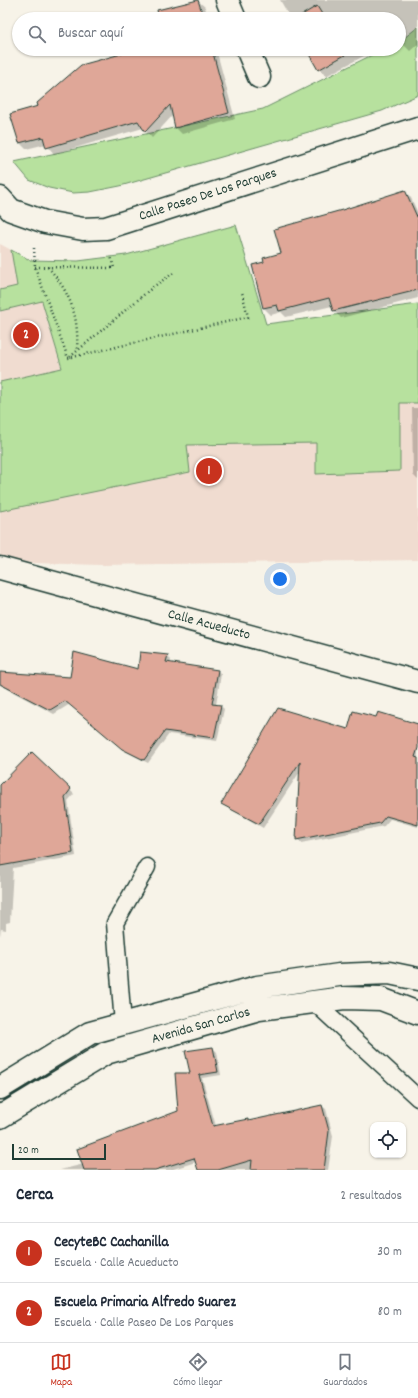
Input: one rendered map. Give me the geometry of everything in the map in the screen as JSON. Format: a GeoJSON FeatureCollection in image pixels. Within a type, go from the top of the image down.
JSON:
{"type":"FeatureCollection","features":[{"type":"Feature","properties":{"kind":"street"},"geometry":{"type":"LineString","coordinates":[[227,0],[232,12]]}},
{"type":"Feature","properties":{"kind":"street"},"geometry":{"type":"LineString","coordinates":[[250,56],[259,77]]}},
{"type":"Feature","properties":{"kind":"street","name":"Calle Paseo De Los Parques"},"geometry":{"type":"LineString","coordinates":[[0,198],[11,210],[45,222],[83,229],[106,228],[418,128]]}},
{"type":"Feature","properties":{"kind":"street","name":"Calle Acueducto"},"geometry":{"type":"LineString","coordinates":[[0,568],[418,682]]}},
{"type":"Feature","properties":{"kind":"street","name":"Avenida San Carlos"},"geometry":{"type":"LineString","coordinates":[[0,1088],[90,1033],[257,987],[339,975],[389,973],[418,979]]}},
{"type":"Feature","properties":{"kind":"street"},"geometry":{"type":"LineString","coordinates":[[339,975],[344,998]]}},
{"type":"Feature","properties":{"kind":"street","name":"Avenida San Carlos"},"geometry":{"type":"LineString","coordinates":[[0,1117],[106,1053],[259,1009],[344,998],[380,999],[418,1013]]}},
{"type":"Feature","properties":{"kind":"lane"},"geometry":{"type":"LineString","coordinates":[[123,1024],[115,923],[147,867]]}},
{"type":"Feature","properties":{"kind":"lane"},"geometry":{"type":"LineString","coordinates":[[314,1002],[418,1098]]}},
{"type":"Feature","properties":{"kind":"path"},"geometry":{"type":"LineString","coordinates":[[32,218],[35,267],[68,358]]}},
{"type":"Feature","properties":{"kind":"path"},"geometry":{"type":"LineString","coordinates":[[35,267],[114,268]]}},
{"type":"Feature","properties":{"kind":"path"},"geometry":{"type":"LineString","coordinates":[[48,267],[60,281],[69,297],[75,315],[78,333],[77,351]]}},
{"type":"Feature","properties":{"kind":"path"},"geometry":{"type":"LineString","coordinates":[[68,358],[153,287],[175,272]]}},
{"type":"Feature","properties":{"kind":"path"},"geometry":{"type":"LineString","coordinates":[[68,358],[248,317],[242,292]]}},
{"type":"Feature","properties":{"kind":"shaded area"},"geometry":{"type":"Polygon","coordinates":[[[0,244],[30,260],[62,369],[418,304],[418,560],[101,565],[0,562],[0,244]]]}},
{"type":"Feature","properties":{"kind":"green space"},"geometry":{"type":"Polygon","coordinates":[[[418,27],[418,95],[382,111],[120,186],[90,192],[73,193],[49,188],[29,180],[14,162],[263,109],[370,56],[406,56],[406,36],[418,27]]]}},
{"type":"Feature","properties":{"kind":"green space"},"geometry":{"type":"Polygon","coordinates":[[[236,225],[266,324],[418,304],[418,403],[400,403],[400,471],[316,474],[316,443],[187,445],[190,472],[0,511],[0,382],[62,368],[42,301],[0,311],[0,290],[17,286],[11,250],[30,260],[78,261],[126,255],[236,225]]]}},
{"type":"Feature","properties":{"kind":"building"},"geometry":{"type":"Polygon","coordinates":[[[198,0],[202,12],[157,12],[157,10],[198,0]]]}},
{"type":"Feature","properties":{"kind":"building"},"geometry":{"type":"Polygon","coordinates":[[[317,6],[321,12],[307,12],[317,6]]]}},
{"type":"Feature","properties":{"kind":"building"},"geometry":{"type":"Polygon","coordinates":[[[114,56],[214,56],[229,113],[175,128],[170,105],[145,132],[138,121],[46,148],[43,137],[19,143],[10,114],[38,106],[37,103],[81,65],[114,56]]]}},
{"type":"Feature","properties":{"kind":"building"},"geometry":{"type":"Polygon","coordinates":[[[310,56],[343,56],[318,70],[310,56]]]}},
{"type":"Feature","properties":{"kind":"building"},"geometry":{"type":"Polygon","coordinates":[[[405,190],[418,219],[418,290],[333,311],[329,298],[279,311],[277,305],[263,308],[252,265],[264,262],[263,258],[281,253],[274,229],[405,190]]]}},
{"type":"Feature","properties":{"kind":"building"},"geometry":{"type":"Polygon","coordinates":[[[74,652],[138,669],[140,652],[168,655],[166,662],[218,670],[212,704],[221,705],[214,738],[165,731],[144,760],[122,749],[65,701],[50,710],[0,684],[0,672],[70,677],[74,652]]]}},
{"type":"Feature","properties":{"kind":"building"},"geometry":{"type":"Polygon","coordinates":[[[278,708],[348,729],[353,711],[376,717],[378,712],[418,724],[418,748],[415,757],[418,758],[418,825],[386,816],[380,823],[296,840],[300,762],[259,824],[221,804],[278,708]]]}},
{"type":"Feature","properties":{"kind":"building"},"geometry":{"type":"Polygon","coordinates":[[[32,752],[71,789],[65,797],[73,853],[0,866],[0,785],[32,752]]]}},
{"type":"Feature","properties":{"kind":"building"},"geometry":{"type":"Polygon","coordinates":[[[213,1047],[218,1072],[199,1075],[213,1126],[248,1119],[248,1121],[322,1105],[329,1131],[324,1170],[251,1170],[252,1160],[218,1170],[198,1170],[194,1158],[155,1170],[84,1170],[77,1149],[178,1111],[175,1073],[190,1073],[185,1051],[213,1047]]]}},
{"type":"Feature","properties":{"kind":"place","name":"Escuela Primaria Alfredo Suarez"},"geometry":{"type":"Point","coordinates":[26,335]}},
{"type":"Feature","properties":{"kind":"place","name":"CecyteBC Cachanilla"},"geometry":{"type":"Point","coordinates":[209,471]}}]}
